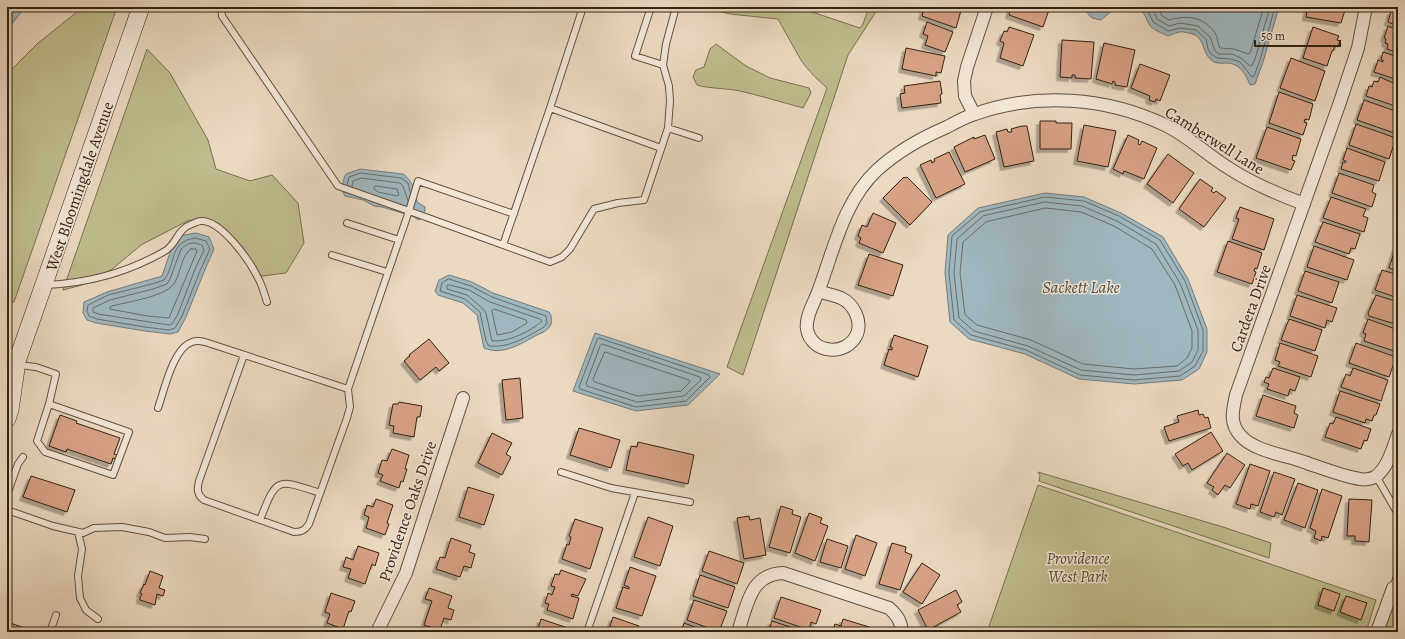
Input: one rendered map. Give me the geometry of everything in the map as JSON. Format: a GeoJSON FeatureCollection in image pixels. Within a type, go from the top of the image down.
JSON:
{"type":"FeatureCollection","features":[{"type":"Feature","properties":{"kind":"main road","name":"West Bloomingdale Avenue"},"geometry":{"type":"LineString","coordinates":[[7,381],[16,364],[45,285],[141,7]]}},
{"type":"Feature","properties":{"kind":"main road","name":"West Bloomingdale Avenue"},"geometry":{"type":"LineString","coordinates":[[7,419],[10,410],[16,364]]}},
{"type":"Feature","properties":{"kind":"street"},"geometry":{"type":"LineString","coordinates":[[974,114],[966,96],[964,81],[967,67],[987,7]]}},
{"type":"Feature","properties":{"kind":"street","name":"Cardera Drive"},"geometry":{"type":"LineString","coordinates":[[1366,7],[1358,48],[1236,395],[1232,414],[1234,427],[1240,436],[1263,450],[1292,457],[1350,477],[1362,479],[1374,478],[1376,476]]}},
{"type":"Feature","properties":{"kind":"street","name":"Camberwell Lane"},"geometry":{"type":"LineString","coordinates":[[819,291],[847,302],[858,318],[859,327],[856,335],[851,343],[845,347],[837,350],[822,348],[814,342],[810,336],[807,329],[807,321],[846,213],[858,193],[871,176],[899,152],[920,139],[974,114],[1027,101],[1050,99],[1085,102],[1135,113],[1179,133],[1248,181],[1304,204]]}},
{"type":"Feature","properties":{"kind":"street","name":"Providence Oaks Drive"},"geometry":{"type":"LineString","coordinates":[[377,632],[406,573],[463,398]]}},
{"type":"Feature","properties":{"kind":"street"},"geometry":{"type":"LineString","coordinates":[[1376,476],[1382,469],[1391,453],[1398,434]]}},
{"type":"Feature","properties":{"kind":"street"},"geometry":{"type":"LineString","coordinates":[[738,632],[752,591],[757,583],[764,577],[773,573],[783,573],[889,608],[896,615],[901,624],[902,632]]}},
{"type":"Feature","properties":{"kind":"street"},"geometry":{"type":"LineString","coordinates":[[1377,632],[1392,588]]}},
{"type":"Feature","properties":{"kind":"lane"},"geometry":{"type":"LineString","coordinates":[[221,7],[222,16],[338,186],[550,262],[562,257],[570,250],[594,209],[618,203],[644,200],[668,128],[670,94],[663,65],[666,44],[676,7]]}},
{"type":"Feature","properties":{"kind":"lane"},"geometry":{"type":"LineString","coordinates":[[503,245],[584,7]]}},
{"type":"Feature","properties":{"kind":"lane"},"geometry":{"type":"LineString","coordinates":[[651,7],[635,56],[663,65]]}},
{"type":"Feature","properties":{"kind":"lane"},"geometry":{"type":"LineString","coordinates":[[550,108],[661,148]]}},
{"type":"Feature","properties":{"kind":"lane"},"geometry":{"type":"LineString","coordinates":[[668,128],[699,138]]}},
{"type":"Feature","properties":{"kind":"lane"},"geometry":{"type":"LineString","coordinates":[[244,355],[199,481],[197,492],[204,500],[294,532],[300,532],[309,524],[347,418],[350,407],[348,389],[418,181],[514,214]]}},
{"type":"Feature","properties":{"kind":"lane"},"geometry":{"type":"LineString","coordinates":[[45,285],[70,284],[120,272],[167,250],[185,226],[201,220],[213,224],[231,238],[258,276],[267,302]]}},
{"type":"Feature","properties":{"kind":"lane"},"geometry":{"type":"LineString","coordinates":[[347,223],[398,240]]}},
{"type":"Feature","properties":{"kind":"lane"},"geometry":{"type":"LineString","coordinates":[[332,255],[388,272]]}},
{"type":"Feature","properties":{"kind":"lane"},"geometry":{"type":"LineString","coordinates":[[158,408],[174,362],[180,351],[192,342],[205,342],[348,389]]}},
{"type":"Feature","properties":{"kind":"lane"},"geometry":{"type":"LineString","coordinates":[[16,364],[36,367],[56,374],[50,404],[37,441],[45,452],[113,475],[128,432],[50,404]]}},
{"type":"Feature","properties":{"kind":"lane"},"geometry":{"type":"LineString","coordinates":[[7,495],[18,464],[23,457]]}},
{"type":"Feature","properties":{"kind":"lane"},"geometry":{"type":"LineString","coordinates":[[561,472],[611,488],[690,502]]}},
{"type":"Feature","properties":{"kind":"lane"},"geometry":{"type":"LineString","coordinates":[[1376,476],[1398,514]]}},
{"type":"Feature","properties":{"kind":"lane"},"geometry":{"type":"LineString","coordinates":[[260,520],[270,494],[274,488],[279,485],[286,483],[292,484],[320,493]]}},
{"type":"Feature","properties":{"kind":"lane"},"geometry":{"type":"LineString","coordinates":[[588,632],[635,493]]}},
{"type":"Feature","properties":{"kind":"lane"},"geometry":{"type":"LineString","coordinates":[[7,510],[53,526],[83,534],[94,528],[122,527],[149,532],[164,538],[190,537],[205,539]]}},
{"type":"Feature","properties":{"kind":"lane"},"geometry":{"type":"LineString","coordinates":[[78,532],[82,549],[78,576],[80,598],[86,610],[98,619]]}},
{"type":"Feature","properties":{"kind":"lane"},"geometry":{"type":"LineString","coordinates":[[1392,588],[1398,573]]}},
{"type":"Feature","properties":{"kind":"lane"},"geometry":{"type":"LineString","coordinates":[[50,632],[56,616]]}},
{"type":"Feature","properties":{"kind":"green space"},"geometry":{"type":"Polygon","coordinates":[[[83,7],[117,7],[14,302],[7,302],[7,74],[37,44],[83,7]]]}},
{"type":"Feature","properties":{"kind":"green space"},"geometry":{"type":"Polygon","coordinates":[[[701,7],[797,7],[860,28],[869,7],[879,7],[848,55],[743,375],[727,367],[827,88],[804,64],[778,19],[730,14],[701,7]]]}},
{"type":"Feature","properties":{"kind":"green space"},"geometry":{"type":"Polygon","coordinates":[[[716,44],[746,66],[770,78],[809,88],[811,93],[803,108],[740,91],[697,85],[693,77],[696,70],[704,67],[710,49],[716,44]]]}},
{"type":"Feature","properties":{"kind":"green space"},"geometry":{"type":"Polygon","coordinates":[[[147,49],[170,73],[208,140],[216,169],[250,181],[272,175],[298,203],[304,243],[286,273],[262,276],[249,265],[213,223],[189,220],[141,245],[111,270],[82,285],[63,290],[147,49]]]}},
{"type":"Feature","properties":{"kind":"green space"},"geometry":{"type":"Polygon","coordinates":[[[1038,472],[1223,527],[1271,543],[1269,558],[1039,481],[1040,475],[1038,472]]]}},
{"type":"Feature","properties":{"kind":"green space","name":"Providence West Park"},"geometry":{"type":"Polygon","coordinates":[[[1038,485],[1376,600],[1366,632],[987,632],[1038,485]]]}},
{"type":"Feature","properties":{"kind":"green space"},"geometry":{"type":"Polygon","coordinates":[[[1398,592],[1398,632],[1384,632],[1398,592]]]}},
{"type":"Feature","properties":{"kind":"water"},"geometry":{"type":"Polygon","coordinates":[[[7,7],[18,7],[23,10],[7,30],[7,7]]]}},
{"type":"Feature","properties":{"kind":"water"},"geometry":{"type":"Polygon","coordinates":[[[1082,7],[1116,7],[1101,20],[1092,18],[1082,7]]]}},
{"type":"Feature","properties":{"kind":"water"},"geometry":{"type":"Polygon","coordinates":[[[1134,7],[1279,7],[1255,84],[1250,85],[1245,74],[1237,66],[1229,63],[1216,63],[1210,59],[1201,41],[1195,35],[1177,32],[1168,36],[1150,26],[1144,14],[1134,7]]]}},
{"type":"Feature","properties":{"kind":"water"},"geometry":{"type":"Polygon","coordinates":[[[360,169],[403,174],[413,186],[417,202],[425,207],[425,211],[419,220],[412,216],[374,206],[363,200],[345,196],[342,185],[346,174],[360,169]]]}},
{"type":"Feature","properties":{"kind":"water","name":"Sackett Lake"},"geometry":{"type":"Polygon","coordinates":[[[1045,193],[1084,197],[1121,213],[1163,237],[1188,279],[1207,329],[1207,352],[1199,369],[1182,380],[1134,384],[1079,379],[1025,354],[969,339],[950,322],[945,273],[948,235],[978,208],[1045,193]]]}},
{"type":"Feature","properties":{"kind":"water"},"geometry":{"type":"Polygon","coordinates":[[[196,233],[209,237],[214,249],[186,317],[178,332],[170,334],[145,331],[96,323],[87,320],[83,313],[84,302],[107,292],[162,276],[173,244],[184,235],[196,233]]]}},
{"type":"Feature","properties":{"kind":"water"},"geometry":{"type":"Polygon","coordinates":[[[449,275],[472,282],[493,293],[549,312],[551,315],[550,326],[547,330],[511,348],[498,351],[484,348],[477,315],[463,303],[438,295],[435,291],[439,280],[449,275]]]}},
{"type":"Feature","properties":{"kind":"water"},"geometry":{"type":"Polygon","coordinates":[[[595,333],[720,374],[688,405],[636,411],[573,391],[595,333]]]}},
{"type":"Feature","properties":{"kind":"building"},"geometry":{"type":"Polygon","coordinates":[[[921,7],[962,7],[956,28],[922,16],[924,9],[921,7]]]}},
{"type":"Feature","properties":{"kind":"building"},"geometry":{"type":"Polygon","coordinates":[[[1011,7],[1050,7],[1043,27],[1009,15],[1011,7]]]}},
{"type":"Feature","properties":{"kind":"building"},"geometry":{"type":"Polygon","coordinates":[[[1308,7],[1346,7],[1341,23],[1306,17],[1308,7]]]}},
{"type":"Feature","properties":{"kind":"building"},"geometry":{"type":"Polygon","coordinates":[[[1395,7],[1398,7],[1398,26],[1388,22],[1391,11],[1393,12],[1395,7]]]}},
{"type":"Feature","properties":{"kind":"building"},"geometry":{"type":"Polygon","coordinates":[[[927,22],[953,32],[945,52],[925,45],[928,36],[923,34],[927,22]]]}},
{"type":"Feature","properties":{"kind":"building"},"geometry":{"type":"Polygon","coordinates":[[[1388,26],[1398,30],[1398,53],[1387,49],[1388,44],[1385,43],[1386,39],[1384,38],[1388,26]]]}},
{"type":"Feature","properties":{"kind":"building"},"geometry":{"type":"Polygon","coordinates":[[[1009,27],[1034,35],[1023,66],[1000,58],[1004,43],[1000,41],[1004,31],[1007,32],[1009,27]]]}},
{"type":"Feature","properties":{"kind":"building"},"geometry":{"type":"Polygon","coordinates":[[[1313,27],[1339,36],[1337,40],[1340,41],[1338,47],[1335,46],[1332,51],[1327,66],[1303,58],[1313,27]]]}},
{"type":"Feature","properties":{"kind":"building"},"geometry":{"type":"Polygon","coordinates":[[[1062,40],[1094,42],[1091,79],[1075,78],[1075,75],[1072,75],[1072,78],[1060,77],[1062,40]]]}},
{"type":"Feature","properties":{"kind":"building"},"geometry":{"type":"Polygon","coordinates":[[[1104,43],[1135,50],[1127,87],[1115,85],[1115,82],[1113,81],[1112,84],[1096,79],[1104,43]]]}},
{"type":"Feature","properties":{"kind":"building"},"geometry":{"type":"Polygon","coordinates":[[[906,48],[945,56],[941,73],[936,72],[936,76],[902,69],[906,48]]]}},
{"type":"Feature","properties":{"kind":"building"},"geometry":{"type":"Polygon","coordinates":[[[1383,52],[1398,57],[1398,80],[1374,72],[1378,60],[1383,62],[1381,59],[1383,52]]]}},
{"type":"Feature","properties":{"kind":"building"},"geometry":{"type":"Polygon","coordinates":[[[1291,58],[1325,71],[1315,101],[1280,88],[1291,58]]]}},
{"type":"Feature","properties":{"kind":"building"},"geometry":{"type":"Polygon","coordinates":[[[1140,64],[1170,75],[1160,101],[1156,99],[1155,102],[1149,100],[1150,96],[1131,88],[1140,64]]]}},
{"type":"Feature","properties":{"kind":"building"},"geometry":{"type":"Polygon","coordinates":[[[1380,77],[1398,85],[1398,107],[1366,96],[1369,86],[1372,87],[1374,81],[1378,82],[1380,77]]]}},
{"type":"Feature","properties":{"kind":"building"},"geometry":{"type":"Polygon","coordinates":[[[940,81],[942,94],[940,95],[941,103],[902,108],[900,94],[905,93],[904,86],[940,81]]]}},
{"type":"Feature","properties":{"kind":"building"},"geometry":{"type":"Polygon","coordinates":[[[1279,92],[1313,104],[1309,120],[1305,119],[1304,122],[1307,123],[1303,135],[1269,123],[1279,92]]]}},
{"type":"Feature","properties":{"kind":"building"},"geometry":{"type":"Polygon","coordinates":[[[1364,100],[1398,112],[1397,134],[1357,120],[1364,100]]]}},
{"type":"Feature","properties":{"kind":"building"},"geometry":{"type":"Polygon","coordinates":[[[1040,121],[1072,123],[1071,149],[1040,149],[1040,121]]]}},
{"type":"Feature","properties":{"kind":"building"},"geometry":{"type":"Polygon","coordinates":[[[1356,124],[1396,138],[1389,159],[1349,145],[1356,124]]]}},
{"type":"Feature","properties":{"kind":"building"},"geometry":{"type":"Polygon","coordinates":[[[1084,125],[1116,131],[1108,167],[1077,161],[1084,125]]]}},
{"type":"Feature","properties":{"kind":"building"},"geometry":{"type":"Polygon","coordinates":[[[1027,126],[1034,161],[1004,167],[996,132],[1007,129],[1008,132],[1012,132],[1011,129],[1027,126]]]}},
{"type":"Feature","properties":{"kind":"building"},"geometry":{"type":"Polygon","coordinates":[[[1267,127],[1301,139],[1296,156],[1293,155],[1292,160],[1295,161],[1291,170],[1256,158],[1267,127]]]}},
{"type":"Feature","properties":{"kind":"building"},"geometry":{"type":"Polygon","coordinates":[[[985,135],[995,159],[965,172],[954,147],[974,137],[974,139],[985,135]]]}},
{"type":"Feature","properties":{"kind":"building"},"geometry":{"type":"Polygon","coordinates":[[[1128,135],[1139,140],[1138,144],[1140,145],[1142,141],[1157,148],[1144,179],[1124,171],[1123,174],[1113,169],[1128,135]]]}},
{"type":"Feature","properties":{"kind":"building"},"geometry":{"type":"Polygon","coordinates":[[[1347,148],[1385,162],[1379,181],[1341,169],[1343,162],[1345,163],[1346,161],[1343,160],[1347,148]]]}},
{"type":"Feature","properties":{"kind":"building"},"geometry":{"type":"Polygon","coordinates":[[[949,152],[965,184],[936,198],[920,165],[931,160],[932,163],[935,161],[934,159],[949,152]]]}},
{"type":"Feature","properties":{"kind":"building"},"geometry":{"type":"Polygon","coordinates":[[[1168,154],[1194,173],[1173,203],[1147,184],[1168,154]]]}},
{"type":"Feature","properties":{"kind":"building"},"geometry":{"type":"Polygon","coordinates":[[[1339,173],[1374,185],[1372,192],[1376,194],[1372,207],[1332,193],[1339,173]]]}},
{"type":"Feature","properties":{"kind":"building"},"geometry":{"type":"Polygon","coordinates":[[[904,177],[907,177],[932,202],[910,225],[883,198],[904,177]]]}},
{"type":"Feature","properties":{"kind":"building"},"geometry":{"type":"Polygon","coordinates":[[[1200,179],[1213,188],[1211,191],[1214,193],[1216,191],[1226,198],[1204,227],[1179,209],[1200,179]]]}},
{"type":"Feature","properties":{"kind":"building"},"geometry":{"type":"Polygon","coordinates":[[[1331,197],[1366,209],[1363,216],[1368,218],[1364,232],[1323,218],[1331,197]]]}},
{"type":"Feature","properties":{"kind":"building"},"geometry":{"type":"Polygon","coordinates":[[[1240,207],[1274,219],[1264,250],[1232,239],[1239,219],[1236,218],[1240,207]]]}},
{"type":"Feature","properties":{"kind":"building"},"geometry":{"type":"Polygon","coordinates":[[[873,213],[896,223],[883,253],[859,243],[861,238],[858,236],[862,225],[867,227],[873,213]]]}},
{"type":"Feature","properties":{"kind":"building"},"geometry":{"type":"Polygon","coordinates":[[[1323,222],[1360,234],[1355,249],[1351,248],[1349,254],[1315,242],[1323,222]]]}},
{"type":"Feature","properties":{"kind":"building"},"geometry":{"type":"Polygon","coordinates":[[[1228,241],[1262,253],[1257,269],[1255,268],[1254,271],[1256,272],[1252,284],[1217,272],[1228,241]]]}},
{"type":"Feature","properties":{"kind":"building"},"geometry":{"type":"Polygon","coordinates":[[[1314,246],[1354,260],[1347,280],[1307,267],[1314,246]]]}},
{"type":"Feature","properties":{"kind":"building"},"geometry":{"type":"Polygon","coordinates":[[[1396,247],[1398,248],[1398,271],[1389,268],[1396,247]]]}},
{"type":"Feature","properties":{"kind":"building"},"geometry":{"type":"Polygon","coordinates":[[[869,254],[903,265],[893,296],[858,285],[869,254]]]}},
{"type":"Feature","properties":{"kind":"building"},"geometry":{"type":"Polygon","coordinates":[[[1382,270],[1398,275],[1398,298],[1375,290],[1382,270]]]}},
{"type":"Feature","properties":{"kind":"building"},"geometry":{"type":"Polygon","coordinates":[[[1305,271],[1339,282],[1332,303],[1298,291],[1305,271]]]}},
{"type":"Feature","properties":{"kind":"building"},"geometry":{"type":"Polygon","coordinates":[[[1297,295],[1337,308],[1332,322],[1327,320],[1325,328],[1290,316],[1297,295]]]}},
{"type":"Feature","properties":{"kind":"building"},"geometry":{"type":"Polygon","coordinates":[[[1376,295],[1398,302],[1398,325],[1369,316],[1368,313],[1376,295]]]}},
{"type":"Feature","properties":{"kind":"building"},"geometry":{"type":"Polygon","coordinates":[[[1289,319],[1322,330],[1315,351],[1281,340],[1289,319]]]}},
{"type":"Feature","properties":{"kind":"building"},"geometry":{"type":"Polygon","coordinates":[[[1368,319],[1398,330],[1397,352],[1364,341],[1366,334],[1363,333],[1368,319]]]}},
{"type":"Feature","properties":{"kind":"building"},"geometry":{"type":"Polygon","coordinates":[[[894,335],[928,346],[918,377],[884,365],[889,349],[892,350],[892,347],[890,347],[894,335]]]}},
{"type":"Feature","properties":{"kind":"building"},"geometry":{"type":"Polygon","coordinates":[[[429,339],[449,363],[439,371],[436,367],[420,380],[404,361],[410,356],[409,355],[429,339]]]}},
{"type":"Feature","properties":{"kind":"building"},"geometry":{"type":"Polygon","coordinates":[[[1280,343],[1318,356],[1311,377],[1278,366],[1280,362],[1275,360],[1280,343]]]}},
{"type":"Feature","properties":{"kind":"building"},"geometry":{"type":"Polygon","coordinates":[[[1356,343],[1396,357],[1389,377],[1349,363],[1356,343]]]}},
{"type":"Feature","properties":{"kind":"building"},"geometry":{"type":"Polygon","coordinates":[[[1273,368],[1300,377],[1295,391],[1290,389],[1288,396],[1267,389],[1269,384],[1264,382],[1266,377],[1269,378],[1273,368]]]}},
{"type":"Feature","properties":{"kind":"building"},"geometry":{"type":"Polygon","coordinates":[[[1353,368],[1388,380],[1381,401],[1341,387],[1346,374],[1350,376],[1353,368]]]}},
{"type":"Feature","properties":{"kind":"building"},"geometry":{"type":"Polygon","coordinates":[[[520,378],[523,418],[506,420],[502,380],[520,378]]]}},
{"type":"Feature","properties":{"kind":"building"},"geometry":{"type":"Polygon","coordinates":[[[1340,391],[1380,404],[1372,421],[1366,419],[1365,423],[1333,412],[1340,391]]]}},
{"type":"Feature","properties":{"kind":"building"},"geometry":{"type":"Polygon","coordinates":[[[1263,395],[1296,406],[1294,413],[1298,415],[1294,428],[1256,416],[1263,395]]]}},
{"type":"Feature","properties":{"kind":"building"},"geometry":{"type":"Polygon","coordinates":[[[399,402],[422,406],[420,417],[417,417],[414,437],[393,433],[394,426],[389,425],[393,404],[398,404],[399,402]]]}},
{"type":"Feature","properties":{"kind":"building"},"geometry":{"type":"Polygon","coordinates":[[[1198,410],[1199,415],[1203,414],[1205,418],[1208,417],[1211,428],[1169,441],[1164,427],[1179,422],[1177,416],[1198,410]]]}},
{"type":"Feature","properties":{"kind":"building"},"geometry":{"type":"Polygon","coordinates":[[[60,415],[77,421],[76,423],[120,438],[114,454],[117,455],[116,459],[113,458],[111,464],[67,449],[66,452],[49,446],[60,415]]]}},
{"type":"Feature","properties":{"kind":"building"},"geometry":{"type":"Polygon","coordinates":[[[1336,417],[1371,429],[1367,441],[1364,440],[1361,449],[1325,437],[1330,423],[1333,424],[1336,417]]]}},
{"type":"Feature","properties":{"kind":"building"},"geometry":{"type":"Polygon","coordinates":[[[579,428],[620,440],[611,468],[570,455],[579,428]]]}},
{"type":"Feature","properties":{"kind":"building"},"geometry":{"type":"Polygon","coordinates":[[[1211,432],[1223,451],[1192,470],[1188,463],[1183,466],[1175,454],[1211,432]]]}},
{"type":"Feature","properties":{"kind":"building"},"geometry":{"type":"Polygon","coordinates":[[[492,433],[512,443],[506,454],[511,457],[502,475],[478,463],[492,433]]]}},
{"type":"Feature","properties":{"kind":"building"},"geometry":{"type":"Polygon","coordinates":[[[638,442],[694,455],[688,484],[626,470],[631,446],[637,447],[638,442]]]}},
{"type":"Feature","properties":{"kind":"building"},"geometry":{"type":"Polygon","coordinates":[[[392,449],[409,455],[405,469],[407,469],[403,482],[401,481],[399,488],[380,481],[383,475],[378,473],[382,460],[387,461],[392,449]]]}},
{"type":"Feature","properties":{"kind":"building"},"geometry":{"type":"Polygon","coordinates":[[[1227,453],[1245,465],[1230,488],[1225,485],[1218,495],[1212,490],[1214,487],[1207,483],[1227,453]]]}},
{"type":"Feature","properties":{"kind":"building"},"geometry":{"type":"Polygon","coordinates":[[[1250,464],[1270,471],[1258,506],[1251,504],[1250,509],[1236,504],[1250,464]]]}},
{"type":"Feature","properties":{"kind":"building"},"geometry":{"type":"Polygon","coordinates":[[[1274,472],[1295,479],[1282,515],[1276,512],[1274,517],[1260,512],[1274,472]]]}},
{"type":"Feature","properties":{"kind":"building"},"geometry":{"type":"Polygon","coordinates":[[[31,476],[75,490],[67,512],[23,497],[31,476]]]}},
{"type":"Feature","properties":{"kind":"building"},"geometry":{"type":"Polygon","coordinates":[[[1298,483],[1318,490],[1305,528],[1284,520],[1298,483]]]}},
{"type":"Feature","properties":{"kind":"building"},"geometry":{"type":"Polygon","coordinates":[[[468,487],[494,495],[484,525],[459,517],[468,487]]]}},
{"type":"Feature","properties":{"kind":"building"},"geometry":{"type":"Polygon","coordinates":[[[1322,489],[1342,496],[1328,538],[1322,536],[1321,541],[1314,538],[1316,531],[1310,528],[1322,489]]]}},
{"type":"Feature","properties":{"kind":"building"},"geometry":{"type":"Polygon","coordinates":[[[376,499],[393,505],[385,535],[366,528],[369,517],[364,515],[367,505],[373,507],[376,499]]]}},
{"type":"Feature","properties":{"kind":"building"},"geometry":{"type":"Polygon","coordinates":[[[1349,499],[1372,500],[1369,542],[1355,541],[1355,536],[1347,536],[1349,499]]]}},
{"type":"Feature","properties":{"kind":"building"},"geometry":{"type":"Polygon","coordinates":[[[781,506],[793,510],[792,514],[801,517],[790,553],[769,547],[781,506]]]}},
{"type":"Feature","properties":{"kind":"building"},"geometry":{"type":"Polygon","coordinates":[[[809,513],[822,518],[820,523],[828,526],[815,561],[795,553],[809,513]]]}},
{"type":"Feature","properties":{"kind":"building"},"geometry":{"type":"Polygon","coordinates":[[[749,516],[750,520],[760,518],[766,555],[744,559],[737,518],[749,516]]]}},
{"type":"Feature","properties":{"kind":"building"},"geometry":{"type":"Polygon","coordinates":[[[648,517],[673,526],[660,566],[634,557],[648,517]]]}},
{"type":"Feature","properties":{"kind":"building"},"geometry":{"type":"Polygon","coordinates":[[[575,519],[603,528],[590,569],[562,559],[567,544],[569,545],[571,537],[569,536],[575,519]]]}},
{"type":"Feature","properties":{"kind":"building"},"geometry":{"type":"Polygon","coordinates":[[[856,535],[877,543],[865,576],[845,569],[856,535]]]}},
{"type":"Feature","properties":{"kind":"building"},"geometry":{"type":"Polygon","coordinates":[[[451,538],[471,545],[469,552],[475,554],[471,568],[464,566],[460,577],[436,569],[440,557],[445,558],[451,538]]]}},
{"type":"Feature","properties":{"kind":"building"},"geometry":{"type":"Polygon","coordinates":[[[827,539],[848,546],[841,568],[820,562],[827,539]]]}},
{"type":"Feature","properties":{"kind":"building"},"geometry":{"type":"Polygon","coordinates":[[[892,543],[906,547],[905,552],[912,555],[900,590],[879,584],[892,543]]]}},
{"type":"Feature","properties":{"kind":"building"},"geometry":{"type":"Polygon","coordinates":[[[358,546],[379,553],[375,566],[372,564],[365,584],[348,578],[351,569],[343,567],[346,557],[353,560],[358,546]]]}},
{"type":"Feature","properties":{"kind":"building"},"geometry":{"type":"Polygon","coordinates":[[[709,551],[744,563],[737,584],[702,571],[709,551]]]}},
{"type":"Feature","properties":{"kind":"building"},"geometry":{"type":"Polygon","coordinates":[[[922,563],[940,575],[922,604],[903,592],[922,563]]]}},
{"type":"Feature","properties":{"kind":"building"},"geometry":{"type":"Polygon","coordinates":[[[630,567],[656,576],[642,616],[616,608],[623,587],[629,589],[629,587],[624,585],[630,567]]]}},
{"type":"Feature","properties":{"kind":"building"},"geometry":{"type":"Polygon","coordinates":[[[561,570],[586,579],[578,596],[572,594],[571,596],[579,598],[573,619],[547,610],[549,604],[545,603],[548,593],[552,595],[555,587],[551,586],[555,574],[559,575],[561,570]]]}},
{"type":"Feature","properties":{"kind":"building"},"geometry":{"type":"Polygon","coordinates":[[[150,571],[163,576],[159,588],[165,590],[163,596],[157,594],[155,605],[140,600],[142,594],[140,593],[144,584],[145,585],[150,571]]]}},
{"type":"Feature","properties":{"kind":"building"},"geometry":{"type":"Polygon","coordinates":[[[700,575],[735,587],[728,608],[693,596],[700,575]]]}},
{"type":"Feature","properties":{"kind":"building"},"geometry":{"type":"Polygon","coordinates":[[[429,588],[452,596],[448,608],[454,610],[451,620],[444,618],[440,630],[424,625],[432,601],[425,599],[429,588]]]}},
{"type":"Feature","properties":{"kind":"building"},"geometry":{"type":"Polygon","coordinates":[[[1323,588],[1340,594],[1334,611],[1318,605],[1323,588]]]}},
{"type":"Feature","properties":{"kind":"building"},"geometry":{"type":"Polygon","coordinates":[[[956,590],[962,602],[957,605],[961,612],[928,630],[918,610],[956,590]]]}},
{"type":"Feature","properties":{"kind":"building"},"geometry":{"type":"Polygon","coordinates":[[[331,593],[355,601],[351,612],[349,611],[343,629],[327,623],[330,614],[325,612],[331,593]]]}},
{"type":"Feature","properties":{"kind":"building"},"geometry":{"type":"Polygon","coordinates":[[[1346,596],[1367,603],[1361,620],[1340,612],[1346,596]]]}},
{"type":"Feature","properties":{"kind":"building"},"geometry":{"type":"Polygon","coordinates":[[[781,597],[821,610],[816,624],[811,622],[809,630],[774,618],[781,597]]]}},
{"type":"Feature","properties":{"kind":"building"},"geometry":{"type":"Polygon","coordinates":[[[694,600],[727,611],[719,632],[687,620],[694,600]]]}},
{"type":"Feature","properties":{"kind":"building"},"geometry":{"type":"Polygon","coordinates":[[[613,617],[639,626],[637,632],[608,632],[613,617]]]}},
{"type":"Feature","properties":{"kind":"building"},"geometry":{"type":"Polygon","coordinates":[[[541,619],[568,628],[567,632],[537,632],[541,619]]]}},
{"type":"Feature","properties":{"kind":"building"},"geometry":{"type":"Polygon","coordinates":[[[843,619],[879,630],[878,632],[832,632],[835,624],[841,626],[843,619]]]}},
{"type":"Feature","properties":{"kind":"building"},"geometry":{"type":"Polygon","coordinates":[[[772,621],[805,632],[768,632],[772,621]]]}},
{"type":"Feature","properties":{"kind":"building"},"geometry":{"type":"Polygon","coordinates":[[[7,622],[37,632],[7,632],[7,622]]]}},
{"type":"Feature","properties":{"kind":"building"},"geometry":{"type":"Polygon","coordinates":[[[684,623],[708,632],[681,632],[684,623]]]}}]}
